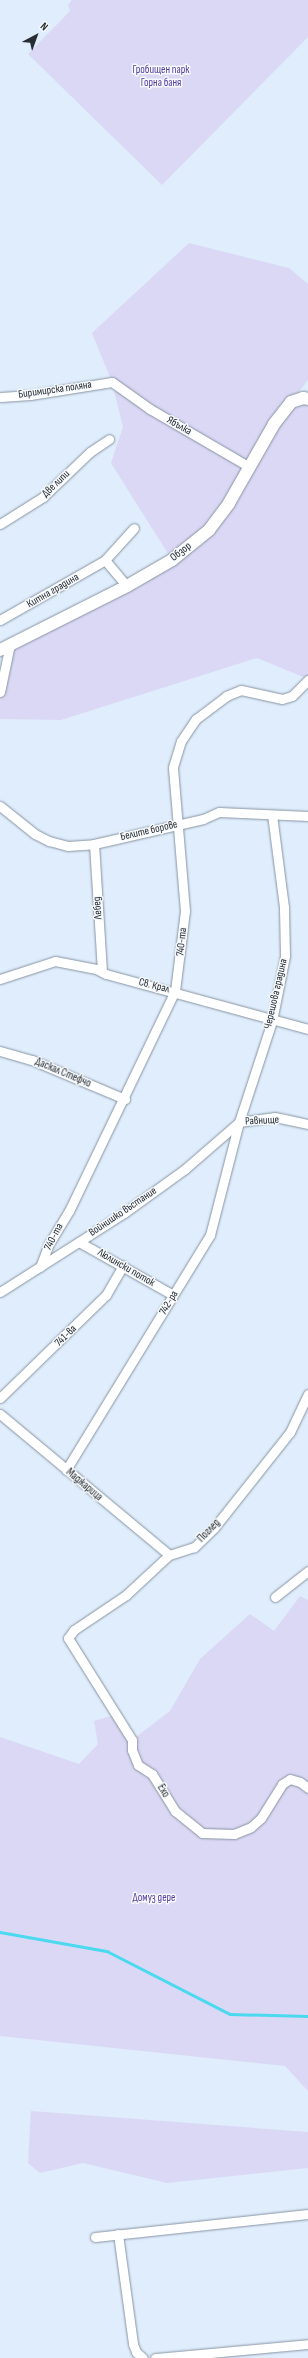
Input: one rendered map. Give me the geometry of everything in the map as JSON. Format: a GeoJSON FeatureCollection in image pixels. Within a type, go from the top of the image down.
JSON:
{"type":"FeatureCollection","features":[{"type":"Feature","properties":{"kind":"street","name":"Биримирска поляна"},"geometry":{"type":"LineString","coordinates":[[0,396],[30,395],[112,382]]}},
{"type":"Feature","properties":{"kind":"street","name":"Ябълка"},"geometry":{"type":"LineString","coordinates":[[112,382],[150,409],[248,466]]}},
{"type":"Feature","properties":{"kind":"street","name":"Обзор"},"geometry":{"type":"LineString","coordinates":[[5,647],[126,586],[172,560],[209,530],[229,503],[248,466],[274,424],[291,402],[303,398],[308,399]]}},
{"type":"Feature","properties":{"kind":"street","name":"Две липи"},"geometry":{"type":"LineString","coordinates":[[0,524],[43,498],[90,452],[109,439]]}},
{"type":"Feature","properties":{"kind":"street","name":"Китна градина"},"geometry":{"type":"LineString","coordinates":[[0,620],[105,560],[134,528]]}},
{"type":"Feature","properties":{"kind":"street"},"geometry":{"type":"LineString","coordinates":[[105,560],[126,586]]}},
{"type":"Feature","properties":{"kind":"street"},"geometry":{"type":"LineString","coordinates":[[0,692],[5,647]]}},
{"type":"Feature","properties":{"kind":"street","name":"740-та"},"geometry":{"type":"LineString","coordinates":[[40,1267],[49,1244],[69,1211],[175,992],[184,911],[174,767],[181,741],[196,719],[226,696],[241,690],[282,699],[292,696],[308,680]]}},
{"type":"Feature","properties":{"kind":"street","name":"Белите борове"},"geometry":{"type":"LineString","coordinates":[[0,806],[35,834],[49,841],[68,846],[94,844],[203,819],[220,812],[308,816]]}},
{"type":"Feature","properties":{"kind":"street","name":"Черешова градина"},"geometry":{"type":"LineString","coordinates":[[240,1122],[272,1021],[285,956],[284,907],[272,815]]}},
{"type":"Feature","properties":{"kind":"street","name":"Лебед"},"geometry":{"type":"LineString","coordinates":[[94,844],[102,972]]}},
{"type":"Feature","properties":{"kind":"street","name":"Св. Крал"},"geometry":{"type":"LineString","coordinates":[[0,979],[55,961],[102,972],[308,1030]]}},
{"type":"Feature","properties":{"kind":"street","name":"Даскал Стефчо"},"geometry":{"type":"LineString","coordinates":[[0,1051],[32,1060],[125,1098]]}},
{"type":"Feature","properties":{"kind":"street","name":"Равнище"},"geometry":{"type":"LineString","coordinates":[[240,1122],[275,1118],[308,1124]]}},
{"type":"Feature","properties":{"kind":"street","name":"Войнишко въстание"},"geometry":{"type":"LineString","coordinates":[[0,1292],[78,1242],[185,1170],[240,1122]]}},
{"type":"Feature","properties":{"kind":"street","name":"742-ра"},"geometry":{"type":"LineString","coordinates":[[66,1470],[210,1235],[240,1122]]}},
{"type":"Feature","properties":{"kind":"street","name":"Люлински поток"},"geometry":{"type":"LineString","coordinates":[[78,1242],[173,1295]]}},
{"type":"Feature","properties":{"kind":"street","name":"741-ва"},"geometry":{"type":"LineString","coordinates":[[0,1398],[106,1295],[123,1266]]}},
{"type":"Feature","properties":{"kind":"street","name":"Поглед"},"geometry":{"type":"LineString","coordinates":[[74,1630],[126,1594],[169,1555],[194,1547],[214,1528],[290,1432],[308,1394]]}},
{"type":"Feature","properties":{"kind":"street","name":"Маджарица"},"geometry":{"type":"LineString","coordinates":[[0,1414],[169,1555]]}},
{"type":"Feature","properties":{"kind":"street"},"geometry":{"type":"LineString","coordinates":[[275,1598],[308,1571]]}},
{"type":"Feature","properties":{"kind":"street","name":"Ехо"},"geometry":{"type":"LineString","coordinates":[[74,1630],[68,1638],[132,1740],[132,1750],[138,1765],[152,1774],[176,1812],[202,1833],[234,1834],[251,1827],[261,1818],[282,1784],[290,1779],[300,1782],[308,1788]]}},
{"type":"Feature","properties":{"kind":"street"},"geometry":{"type":"LineString","coordinates":[[95,2237],[308,2214]]}},
{"type":"Feature","properties":{"kind":"street"},"geometry":{"type":"LineString","coordinates":[[118,2234],[133,2344],[136,2352],[142,2358]]}},
{"type":"Feature","properties":{"kind":"street"},"geometry":{"type":"LineString","coordinates":[[155,2358],[308,2344]]}},
{"type":"Feature","properties":{"kind":"green space","name":"Гробищен парк Горна баня"},"geometry":{"type":"Polygon","coordinates":[[[72,0],[308,0],[308,37],[162,185],[28,54],[70,11],[68,5],[72,0]]]}},
{"type":"Feature","properties":{"kind":"green space"},"geometry":{"type":"Polygon","coordinates":[[[189,243],[289,268],[308,284],[308,380],[292,401],[308,399],[308,679],[257,658],[61,720],[0,719],[0,692],[10,644],[172,560],[111,463],[123,427],[112,382],[92,333],[189,243]]]}},
{"type":"Feature","properties":{"kind":"green space","name":"Домуз дере"},"geometry":{"type":"Polygon","coordinates":[[[300,1596],[308,1600],[308,2091],[285,2066],[0,2036],[0,1737],[79,1764],[98,1744],[94,1721],[111,1716],[132,1740],[170,1711],[200,1659],[250,1614],[274,1631],[300,1596]]]}},
{"type":"Feature","properties":{"kind":"green space"},"geometry":{"type":"Polygon","coordinates":[[[31,2111],[308,2132],[308,2168],[167,2183],[83,2163],[40,2173],[28,2163],[31,2111]]]}},
{"type":"Feature","properties":{"kind":"waterway","name":"Домуз дере"},"geometry":{"type":"LineString","coordinates":[[0,1932],[107,1951],[230,2014],[308,2016]]}}]}
